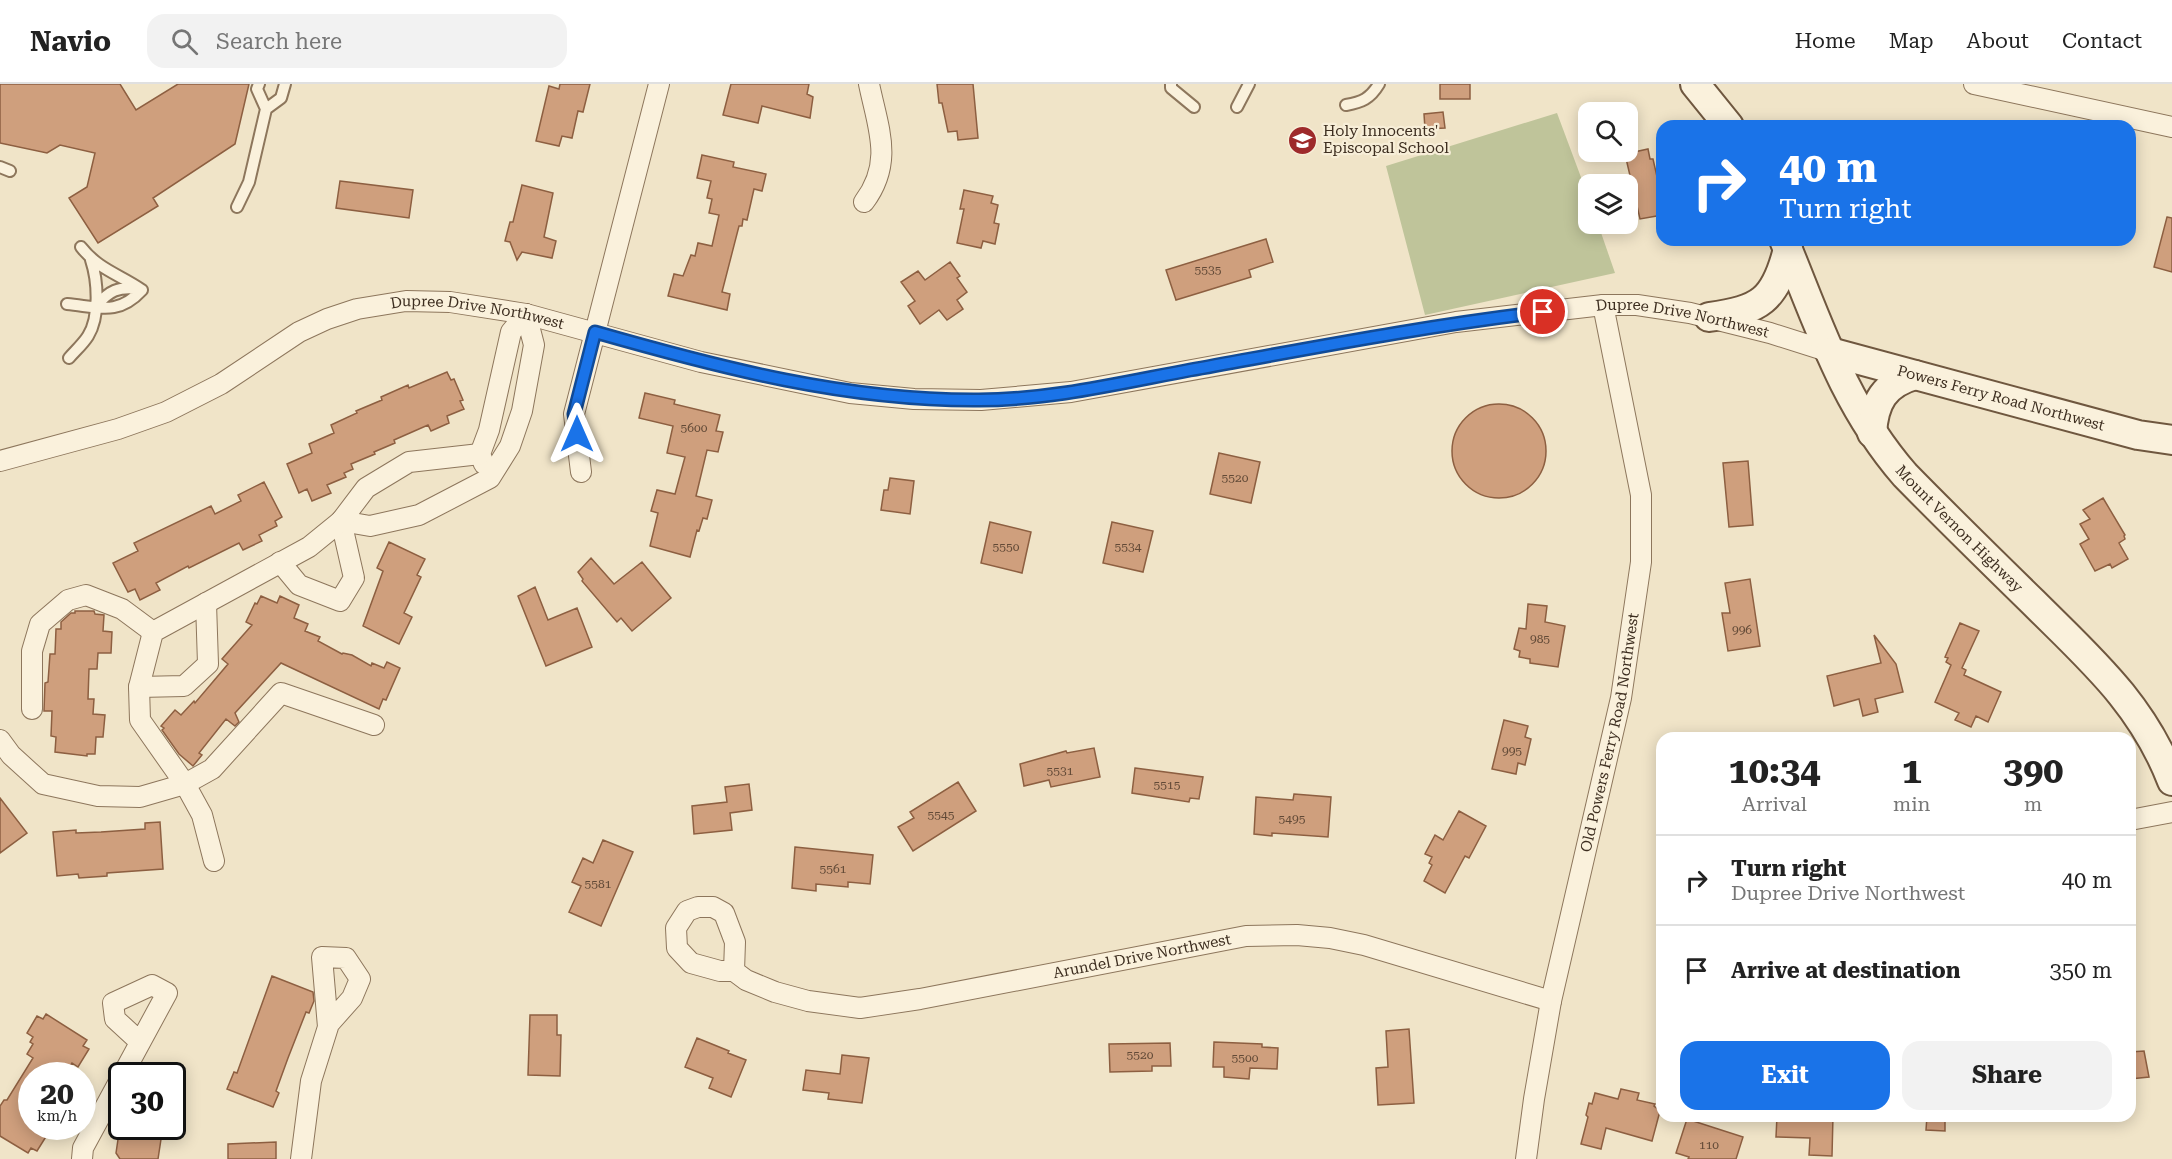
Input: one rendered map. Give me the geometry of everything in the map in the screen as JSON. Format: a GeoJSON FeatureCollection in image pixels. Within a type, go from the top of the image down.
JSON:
{"type":"FeatureCollection","features":[{"type":"Feature","properties":{"kind":"street"},"geometry":{"type":"LineString","coordinates":[[581,472],[574,414],[659,84]]}},
{"type":"Feature","properties":{"kind":"street"},"geometry":{"type":"LineString","coordinates":[[864,202],[873,190],[882,163],[882,148],[869,84]]}},
{"type":"Feature","properties":{"kind":"street"},"geometry":{"type":"LineString","coordinates":[[1695,84],[1724,120]]}},
{"type":"Feature","properties":{"kind":"street"},"geometry":{"type":"LineString","coordinates":[[1974,84],[2172,127]]}},
{"type":"Feature","properties":{"kind":"street"},"geometry":{"type":"LineString","coordinates":[[1709,317],[1746,311],[1758,305],[1768,296],[1784,264],[1786,246]]}},
{"type":"Feature","properties":{"kind":"street","name":"Mount Vernon Highway"},"geometry":{"type":"LineString","coordinates":[[1787,246],[1848,392],[1872,433],[1905,475],[2088,656],[2126,697],[2154,741],[2172,781]]}},
{"type":"Feature","properties":{"kind":"street","name":"Dupree Drive Northwest"},"geometry":{"type":"LineString","coordinates":[[0,461],[118,429],[166,412],[221,384],[299,332],[327,319],[357,309],[406,301],[450,302],[526,314],[701,362],[850,393],[914,399],[981,400],[1071,392],[1456,322],[1603,305],[1654,306],[1709,317],[1830,352]]}},
{"type":"Feature","properties":{"kind":"street","name":"Old Powers Ferry Road Northwest"},"geometry":{"type":"LineString","coordinates":[[1526,1159],[1551,1001],[1621,698],[1641,562],[1641,495],[1603,305]]}},
{"type":"Feature","properties":{"kind":"street"},"geometry":{"type":"LineString","coordinates":[[490,478],[480,454],[489,430],[511,332],[526,314]]}},
{"type":"Feature","properties":{"kind":"street"},"geometry":{"type":"LineString","coordinates":[[341,521],[370,526],[419,515],[490,478],[510,446],[522,411],[534,345],[526,314]]}},
{"type":"Feature","properties":{"kind":"street","name":"Powers Ferry Road Northwest"},"geometry":{"type":"LineString","coordinates":[[1830,352],[2138,435],[2172,440]]}},
{"type":"Feature","properties":{"kind":"street"},"geometry":{"type":"LineString","coordinates":[[1872,433],[1874,416],[1882,395],[1896,382],[1915,375]]}},
{"type":"Feature","properties":{"kind":"street"},"geometry":{"type":"LineString","coordinates":[[214,861],[202,815],[185,784],[140,720],[139,687],[153,632],[309,547],[341,521],[366,488],[409,462],[480,454]]}},
{"type":"Feature","properties":{"kind":"street"},"geometry":{"type":"LineString","coordinates":[[280,562],[299,585],[340,601],[354,579],[341,521]]}},
{"type":"Feature","properties":{"kind":"street"},"geometry":{"type":"LineString","coordinates":[[32,709],[32,651],[40,624],[68,600],[86,595],[122,609],[153,632]]}},
{"type":"Feature","properties":{"kind":"street"},"geometry":{"type":"LineString","coordinates":[[139,687],[184,686],[208,664],[206,603]]}},
{"type":"Feature","properties":{"kind":"street"},"geometry":{"type":"LineString","coordinates":[[0,740],[11,755],[43,784],[98,796],[140,797],[185,784],[212,769],[281,693],[374,726]]}},
{"type":"Feature","properties":{"kind":"street"},"geometry":{"type":"LineString","coordinates":[[2136,819],[2172,812]]}},
{"type":"Feature","properties":{"kind":"street","name":"Arundel Drive Northwest"},"geometry":{"type":"LineString","coordinates":[[734,972],[746,980],[775,992],[808,1002],[860,1008],[930,998],[1246,936],[1297,935],[1330,938],[1364,945],[1551,1001]]}},
{"type":"Feature","properties":{"kind":"street"},"geometry":{"type":"LineString","coordinates":[[129,1062],[167,993],[152,985],[113,1003],[115,1019],[140,1042]]}},
{"type":"Feature","properties":{"kind":"street"},"geometry":{"type":"LineString","coordinates":[[301,1159],[311,1081],[328,1025]]}},
{"type":"Feature","properties":{"kind":"street"},"geometry":{"type":"LineString","coordinates":[[82,1159],[82,1148],[108,1101]]}},
{"type":"Feature","properties":{"kind":"lane"},"geometry":{"type":"LineString","coordinates":[[237,207],[249,182],[266,109],[258,89],[259,84]]}},
{"type":"Feature","properties":{"kind":"lane"},"geometry":{"type":"LineString","coordinates":[[266,109],[281,98],[285,84]]}},
{"type":"Feature","properties":{"kind":"lane"},"geometry":{"type":"LineString","coordinates":[[1171,84],[1171,88],[1194,107]]}},
{"type":"Feature","properties":{"kind":"lane"},"geometry":{"type":"LineString","coordinates":[[1237,106],[1249,84]]}},
{"type":"Feature","properties":{"kind":"lane"},"geometry":{"type":"LineString","coordinates":[[1346,105],[1361,103],[1372,96],[1379,84]]}},
{"type":"Feature","properties":{"kind":"lane"},"geometry":{"type":"LineString","coordinates":[[81,247],[91,260],[142,290]]}},
{"type":"Feature","properties":{"kind":"lane"},"geometry":{"type":"LineString","coordinates":[[69,358],[89,335],[96,306],[96,279],[91,260]]}},
{"type":"Feature","properties":{"kind":"lane"},"geometry":{"type":"LineString","coordinates":[[96,306],[108,293],[127,288],[142,290]]}},
{"type":"Feature","properties":{"kind":"lane"},"geometry":{"type":"LineString","coordinates":[[67,304],[111,309],[132,301],[142,290]]}},
{"type":"Feature","properties":{"kind":"green space"},"geometry":{"type":"Polygon","coordinates":[[[1557,113],[1580,174],[1578,234],[1601,234],[1615,273],[1425,315],[1386,166],[1557,113]]]}},
{"type":"Feature","properties":{"kind":"building"},"geometry":{"type":"Polygon","coordinates":[[[0,84],[120,84],[136,110],[178,84],[249,84],[235,144],[153,198],[158,206],[98,243],[69,198],[87,187],[95,153],[60,145],[47,153],[0,143],[0,84]]]}},
{"type":"Feature","properties":{"kind":"building"},"geometry":{"type":"Polygon","coordinates":[[[560,84],[590,84],[583,112],[578,111],[572,138],[562,136],[559,146],[536,141],[549,86],[559,89],[560,84]]]}},
{"type":"Feature","properties":{"kind":"building"},"geometry":{"type":"Polygon","coordinates":[[[731,84],[809,84],[807,94],[813,97],[810,118],[762,106],[758,123],[723,115],[731,84]]]}},
{"type":"Feature","properties":{"kind":"building"},"geometry":{"type":"Polygon","coordinates":[[[937,84],[973,84],[978,138],[958,140],[957,131],[948,132],[942,103],[939,103],[937,84]]]}},
{"type":"Feature","properties":{"kind":"building"},"geometry":{"type":"Polygon","coordinates":[[[1440,84],[1470,84],[1470,99],[1440,99],[1440,84]]]}},
{"type":"Feature","properties":{"kind":"building"},"geometry":{"type":"Polygon","coordinates":[[[1443,112],[1445,128],[1425,129],[1424,114],[1443,112]]]}},
{"type":"Feature","properties":{"kind":"building"},"geometry":{"type":"Polygon","coordinates":[[[1648,149],[1656,172],[1656,216],[1640,219],[1638,174],[1630,174],[1627,162],[1638,162],[1638,151],[1648,149]]]}},
{"type":"Feature","properties":{"kind":"building"},"geometry":{"type":"Polygon","coordinates":[[[702,155],[734,162],[733,167],[766,174],[762,191],[754,189],[747,220],[743,219],[742,226],[739,226],[722,292],[730,294],[727,310],[668,296],[674,274],[683,276],[691,255],[695,256],[698,243],[712,246],[719,215],[709,213],[712,199],[707,198],[711,181],[697,178],[702,155]]]}},
{"type":"Feature","properties":{"kind":"building"},"geometry":{"type":"Polygon","coordinates":[[[340,181],[413,190],[409,218],[336,208],[340,181]]]}},
{"type":"Feature","properties":{"kind":"building"},"geometry":{"type":"Polygon","coordinates":[[[522,185],[553,193],[544,237],[556,241],[552,258],[522,252],[517,260],[510,242],[505,241],[510,222],[513,222],[522,185]]]}},
{"type":"Feature","properties":{"kind":"building"},"geometry":{"type":"Polygon","coordinates":[[[964,190],[993,196],[991,203],[998,205],[994,223],[999,224],[995,244],[983,241],[981,248],[957,243],[964,209],[960,209],[964,190]]]}},
{"type":"Feature","properties":{"kind":"building"},"geometry":{"type":"Polygon","coordinates":[[[2167,217],[2172,218],[2172,272],[2154,267],[2167,217]]]}},
{"type":"Feature","properties":{"kind":"building"},"geometry":{"type":"Polygon","coordinates":[[[1266,239],[1273,262],[1249,270],[1251,277],[1176,300],[1166,270],[1266,239]]]}},
{"type":"Feature","properties":{"kind":"building"},"geometry":{"type":"Polygon","coordinates":[[[950,262],[967,292],[957,300],[963,309],[947,320],[939,310],[920,324],[908,306],[915,301],[901,282],[918,271],[925,280],[950,262]]]}},
{"type":"Feature","properties":{"kind":"building"},"geometry":{"type":"Polygon","coordinates":[[[447,372],[451,380],[454,379],[463,400],[460,401],[464,409],[447,416],[449,423],[431,431],[428,425],[394,440],[395,443],[351,464],[353,469],[344,473],[346,477],[327,485],[331,493],[312,501],[307,489],[299,493],[287,464],[312,453],[309,444],[334,433],[331,425],[382,400],[381,397],[447,372]]]}},
{"type":"Feature","properties":{"kind":"building"},"geometry":{"type":"Polygon","coordinates":[[[645,393],[675,400],[674,404],[720,415],[716,431],[723,432],[718,452],[707,450],[696,496],[712,500],[707,519],[703,518],[699,531],[697,530],[690,557],[650,546],[658,513],[651,511],[657,490],[675,494],[685,457],[667,453],[673,426],[639,418],[645,393]]]}},
{"type":"Feature","properties":{"kind":"building"},"geometry":{"type":"Polygon","coordinates":[[[1499,404],[1517,407],[1532,418],[1543,433],[1546,451],[1543,469],[1532,484],[1517,495],[1499,498],[1481,495],[1466,484],[1455,469],[1452,451],[1455,433],[1466,418],[1481,407],[1499,404]]]}},
{"type":"Feature","properties":{"kind":"building"},"geometry":{"type":"Polygon","coordinates":[[[1219,453],[1260,462],[1251,503],[1210,494],[1219,453]]]}},
{"type":"Feature","properties":{"kind":"building"},"geometry":{"type":"Polygon","coordinates":[[[1748,461],[1753,525],[1729,527],[1723,463],[1748,461]]]}},
{"type":"Feature","properties":{"kind":"building"},"geometry":{"type":"Polygon","coordinates":[[[890,478],[914,481],[910,514],[881,510],[884,490],[888,490],[890,478]]]}},
{"type":"Feature","properties":{"kind":"building"},"geometry":{"type":"Polygon","coordinates":[[[264,482],[282,517],[275,521],[277,526],[259,535],[262,541],[243,550],[239,543],[189,568],[188,566],[156,583],[160,590],[140,600],[135,589],[128,592],[113,563],[138,551],[134,543],[211,506],[215,514],[241,501],[238,495],[264,482]]]}},
{"type":"Feature","properties":{"kind":"building"},"geometry":{"type":"Polygon","coordinates":[[[2103,498],[2125,535],[2125,539],[2119,543],[2128,559],[2112,568],[2110,564],[2095,571],[2080,544],[2089,539],[2080,524],[2090,519],[2083,510],[2103,498]]]}},
{"type":"Feature","properties":{"kind":"building"},"geometry":{"type":"Polygon","coordinates":[[[990,522],[1031,532],[1022,573],[981,563],[990,522]]]}},
{"type":"Feature","properties":{"kind":"building"},"geometry":{"type":"Polygon","coordinates":[[[1112,522],[1153,531],[1143,572],[1103,563],[1112,522]]]}},
{"type":"Feature","properties":{"kind":"building"},"geometry":{"type":"Polygon","coordinates":[[[389,542],[425,559],[417,575],[421,577],[404,613],[412,617],[399,644],[363,626],[383,571],[377,568],[389,542]]]}},
{"type":"Feature","properties":{"kind":"building"},"geometry":{"type":"Polygon","coordinates":[[[591,558],[614,584],[642,562],[671,598],[632,631],[621,618],[617,622],[582,581],[578,572],[591,558]]]}},
{"type":"Feature","properties":{"kind":"building"},"geometry":{"type":"Polygon","coordinates":[[[1750,579],[1760,646],[1728,651],[1722,613],[1730,613],[1725,583],[1750,579]]]}},
{"type":"Feature","properties":{"kind":"building"},"geometry":{"type":"Polygon","coordinates":[[[535,587],[548,620],[577,608],[592,647],[546,666],[518,596],[535,587]]]}},
{"type":"Feature","properties":{"kind":"building"},"geometry":{"type":"Polygon","coordinates":[[[261,596],[277,603],[280,596],[299,605],[294,618],[308,624],[305,631],[320,637],[318,641],[342,654],[352,655],[371,666],[372,663],[384,668],[387,662],[400,668],[386,700],[383,699],[379,709],[281,663],[235,713],[239,722],[235,726],[226,719],[199,753],[202,755],[193,766],[179,754],[161,726],[175,710],[181,715],[194,701],[195,703],[228,664],[222,659],[252,625],[246,622],[261,596]]]}},
{"type":"Feature","properties":{"kind":"building"},"geometry":{"type":"Polygon","coordinates":[[[1528,604],[1547,606],[1545,622],[1565,626],[1558,667],[1530,663],[1530,659],[1519,657],[1520,651],[1514,649],[1519,628],[1526,629],[1528,604]]]}},
{"type":"Feature","properties":{"kind":"building"},"geometry":{"type":"Polygon","coordinates":[[[75,611],[94,611],[95,614],[104,615],[103,631],[112,632],[111,653],[98,653],[97,669],[89,669],[88,699],[94,699],[93,714],[105,715],[103,737],[96,737],[95,754],[87,754],[87,756],[55,752],[56,737],[51,736],[52,711],[44,711],[45,683],[48,682],[50,654],[55,654],[56,629],[61,629],[61,622],[75,611]]]}},
{"type":"Feature","properties":{"kind":"building"},"geometry":{"type":"Polygon","coordinates":[[[1960,623],[1979,631],[1962,668],[1966,670],[1964,675],[2001,692],[1988,722],[1976,716],[1971,727],[1955,720],[1959,713],[1935,702],[1951,665],[1946,662],[1948,658],[1945,657],[1960,623]]]}},
{"type":"Feature","properties":{"kind":"building"},"geometry":{"type":"Polygon","coordinates":[[[1874,635],[1896,664],[1903,692],[1875,699],[1878,712],[1863,716],[1859,699],[1834,706],[1827,676],[1881,663],[1874,635]]]}},
{"type":"Feature","properties":{"kind":"building"},"geometry":{"type":"Polygon","coordinates":[[[1504,720],[1528,726],[1525,737],[1531,739],[1525,765],[1518,763],[1516,774],[1492,769],[1504,720]]]}},
{"type":"Feature","properties":{"kind":"building"},"geometry":{"type":"Polygon","coordinates":[[[1094,748],[1100,777],[1051,787],[1049,780],[1024,786],[1020,764],[1066,751],[1067,753],[1094,748]]]}},
{"type":"Feature","properties":{"kind":"building"},"geometry":{"type":"Polygon","coordinates":[[[1135,768],[1203,777],[1199,799],[1190,798],[1189,802],[1132,793],[1135,768]]]}},
{"type":"Feature","properties":{"kind":"building"},"geometry":{"type":"Polygon","coordinates":[[[958,782],[976,811],[913,851],[898,827],[914,818],[910,812],[958,782]]]}},
{"type":"Feature","properties":{"kind":"building"},"geometry":{"type":"Polygon","coordinates":[[[749,784],[752,810],[730,813],[732,830],[694,834],[692,806],[727,802],[725,787],[749,784]]]}},
{"type":"Feature","properties":{"kind":"building"},"geometry":{"type":"Polygon","coordinates":[[[1294,794],[1331,797],[1328,837],[1254,834],[1256,797],[1293,800],[1294,794]]]}},
{"type":"Feature","properties":{"kind":"building"},"geometry":{"type":"Polygon","coordinates":[[[0,798],[27,833],[0,853],[0,798]]]}},
{"type":"Feature","properties":{"kind":"building"},"geometry":{"type":"Polygon","coordinates":[[[1459,811],[1486,826],[1469,858],[1465,856],[1445,893],[1424,881],[1432,865],[1429,863],[1432,857],[1425,854],[1435,835],[1443,840],[1459,811]]]}},
{"type":"Feature","properties":{"kind":"building"},"geometry":{"type":"Polygon","coordinates":[[[160,822],[163,869],[107,873],[107,876],[79,878],[78,874],[57,876],[53,832],[145,829],[145,823],[160,822]]]}},
{"type":"Feature","properties":{"kind":"building"},"geometry":{"type":"Polygon","coordinates":[[[603,840],[633,852],[601,926],[569,912],[581,886],[572,882],[583,858],[593,863],[603,840]]]}},
{"type":"Feature","properties":{"kind":"building"},"geometry":{"type":"Polygon","coordinates":[[[795,847],[873,855],[870,884],[848,882],[848,887],[816,884],[816,891],[792,888],[795,847]]]}},
{"type":"Feature","properties":{"kind":"building"},"geometry":{"type":"Polygon","coordinates":[[[272,976],[313,992],[314,1001],[309,1013],[306,1012],[288,1058],[276,1091],[279,1093],[273,1107],[227,1089],[234,1072],[237,1073],[272,976]]]}},
{"type":"Feature","properties":{"kind":"building"},"geometry":{"type":"Polygon","coordinates":[[[46,1014],[87,1040],[83,1046],[89,1049],[81,1062],[31,1062],[33,1058],[27,1054],[33,1044],[30,1042],[33,1037],[27,1033],[37,1016],[43,1019],[46,1014]]]}},
{"type":"Feature","properties":{"kind":"building"},"geometry":{"type":"Polygon","coordinates":[[[530,1015],[557,1015],[557,1035],[561,1035],[560,1076],[528,1075],[530,1015]]]}},
{"type":"Feature","properties":{"kind":"building"},"geometry":{"type":"Polygon","coordinates":[[[1409,1029],[1414,1103],[1378,1105],[1376,1068],[1388,1067],[1386,1031],[1409,1029]]]}},
{"type":"Feature","properties":{"kind":"building"},"geometry":{"type":"Polygon","coordinates":[[[697,1038],[746,1060],[731,1097],[709,1088],[713,1078],[685,1067],[697,1038]]]}},
{"type":"Feature","properties":{"kind":"building"},"geometry":{"type":"Polygon","coordinates":[[[1214,1042],[1262,1044],[1262,1047],[1278,1048],[1277,1069],[1250,1068],[1249,1079],[1224,1077],[1224,1067],[1213,1067],[1214,1042]]]}},
{"type":"Feature","properties":{"kind":"building"},"geometry":{"type":"Polygon","coordinates":[[[1170,1043],[1171,1066],[1152,1066],[1152,1071],[1110,1072],[1109,1044],[1170,1043]]]}},
{"type":"Feature","properties":{"kind":"building"},"geometry":{"type":"Polygon","coordinates":[[[2144,1051],[2149,1077],[2136,1078],[2136,1052],[2144,1051]]]}},
{"type":"Feature","properties":{"kind":"building"},"geometry":{"type":"Polygon","coordinates":[[[842,1055],[869,1058],[862,1103],[828,1099],[829,1093],[803,1090],[806,1070],[840,1074],[842,1055]]]}},
{"type":"Feature","properties":{"kind":"building"},"geometry":{"type":"Polygon","coordinates":[[[18,1082],[18,1140],[44,1140],[37,1151],[31,1148],[28,1153],[0,1136],[0,1106],[4,1100],[7,1100],[18,1082]]]}},
{"type":"Feature","properties":{"kind":"building"},"geometry":{"type":"Polygon","coordinates":[[[1621,1089],[1639,1093],[1637,1100],[1655,1104],[1657,1122],[1652,1141],[1606,1128],[1601,1149],[1581,1144],[1589,1103],[1592,1104],[1595,1093],[1618,1099],[1621,1089]]]}},
{"type":"Feature","properties":{"kind":"building"},"geometry":{"type":"Polygon","coordinates":[[[1686,1122],[1696,1122],[1743,1137],[1736,1159],[1688,1159],[1689,1157],[1676,1153],[1686,1122]]]}},
{"type":"Feature","properties":{"kind":"building"},"geometry":{"type":"Polygon","coordinates":[[[1777,1122],[1833,1122],[1832,1156],[1809,1155],[1810,1138],[1776,1137],[1777,1122]]]}},
{"type":"Feature","properties":{"kind":"building"},"geometry":{"type":"Polygon","coordinates":[[[1927,1122],[1945,1122],[1945,1131],[1926,1130],[1927,1122]]]}},
{"type":"Feature","properties":{"kind":"building"},"geometry":{"type":"Polygon","coordinates":[[[118,1140],[161,1140],[158,1159],[120,1159],[116,1153],[118,1140]]]}},
{"type":"Feature","properties":{"kind":"building"},"geometry":{"type":"Polygon","coordinates":[[[276,1142],[276,1159],[228,1159],[228,1144],[276,1142]]]}},
{"type":"Feature","properties":{"kind":"place","name":"Holy Innocents' Episcopal School"},"geometry":{"type":"Point","coordinates":[1302,140]}},
{"type":"Feature","properties":{"kind":"route"},"geometry":{"type":"LineString","coordinates":[[577,434],[574,414],[595,332],[701,362],[850,393],[914,399],[981,400],[1071,392],[1456,322],[1543,312]]}}]}
